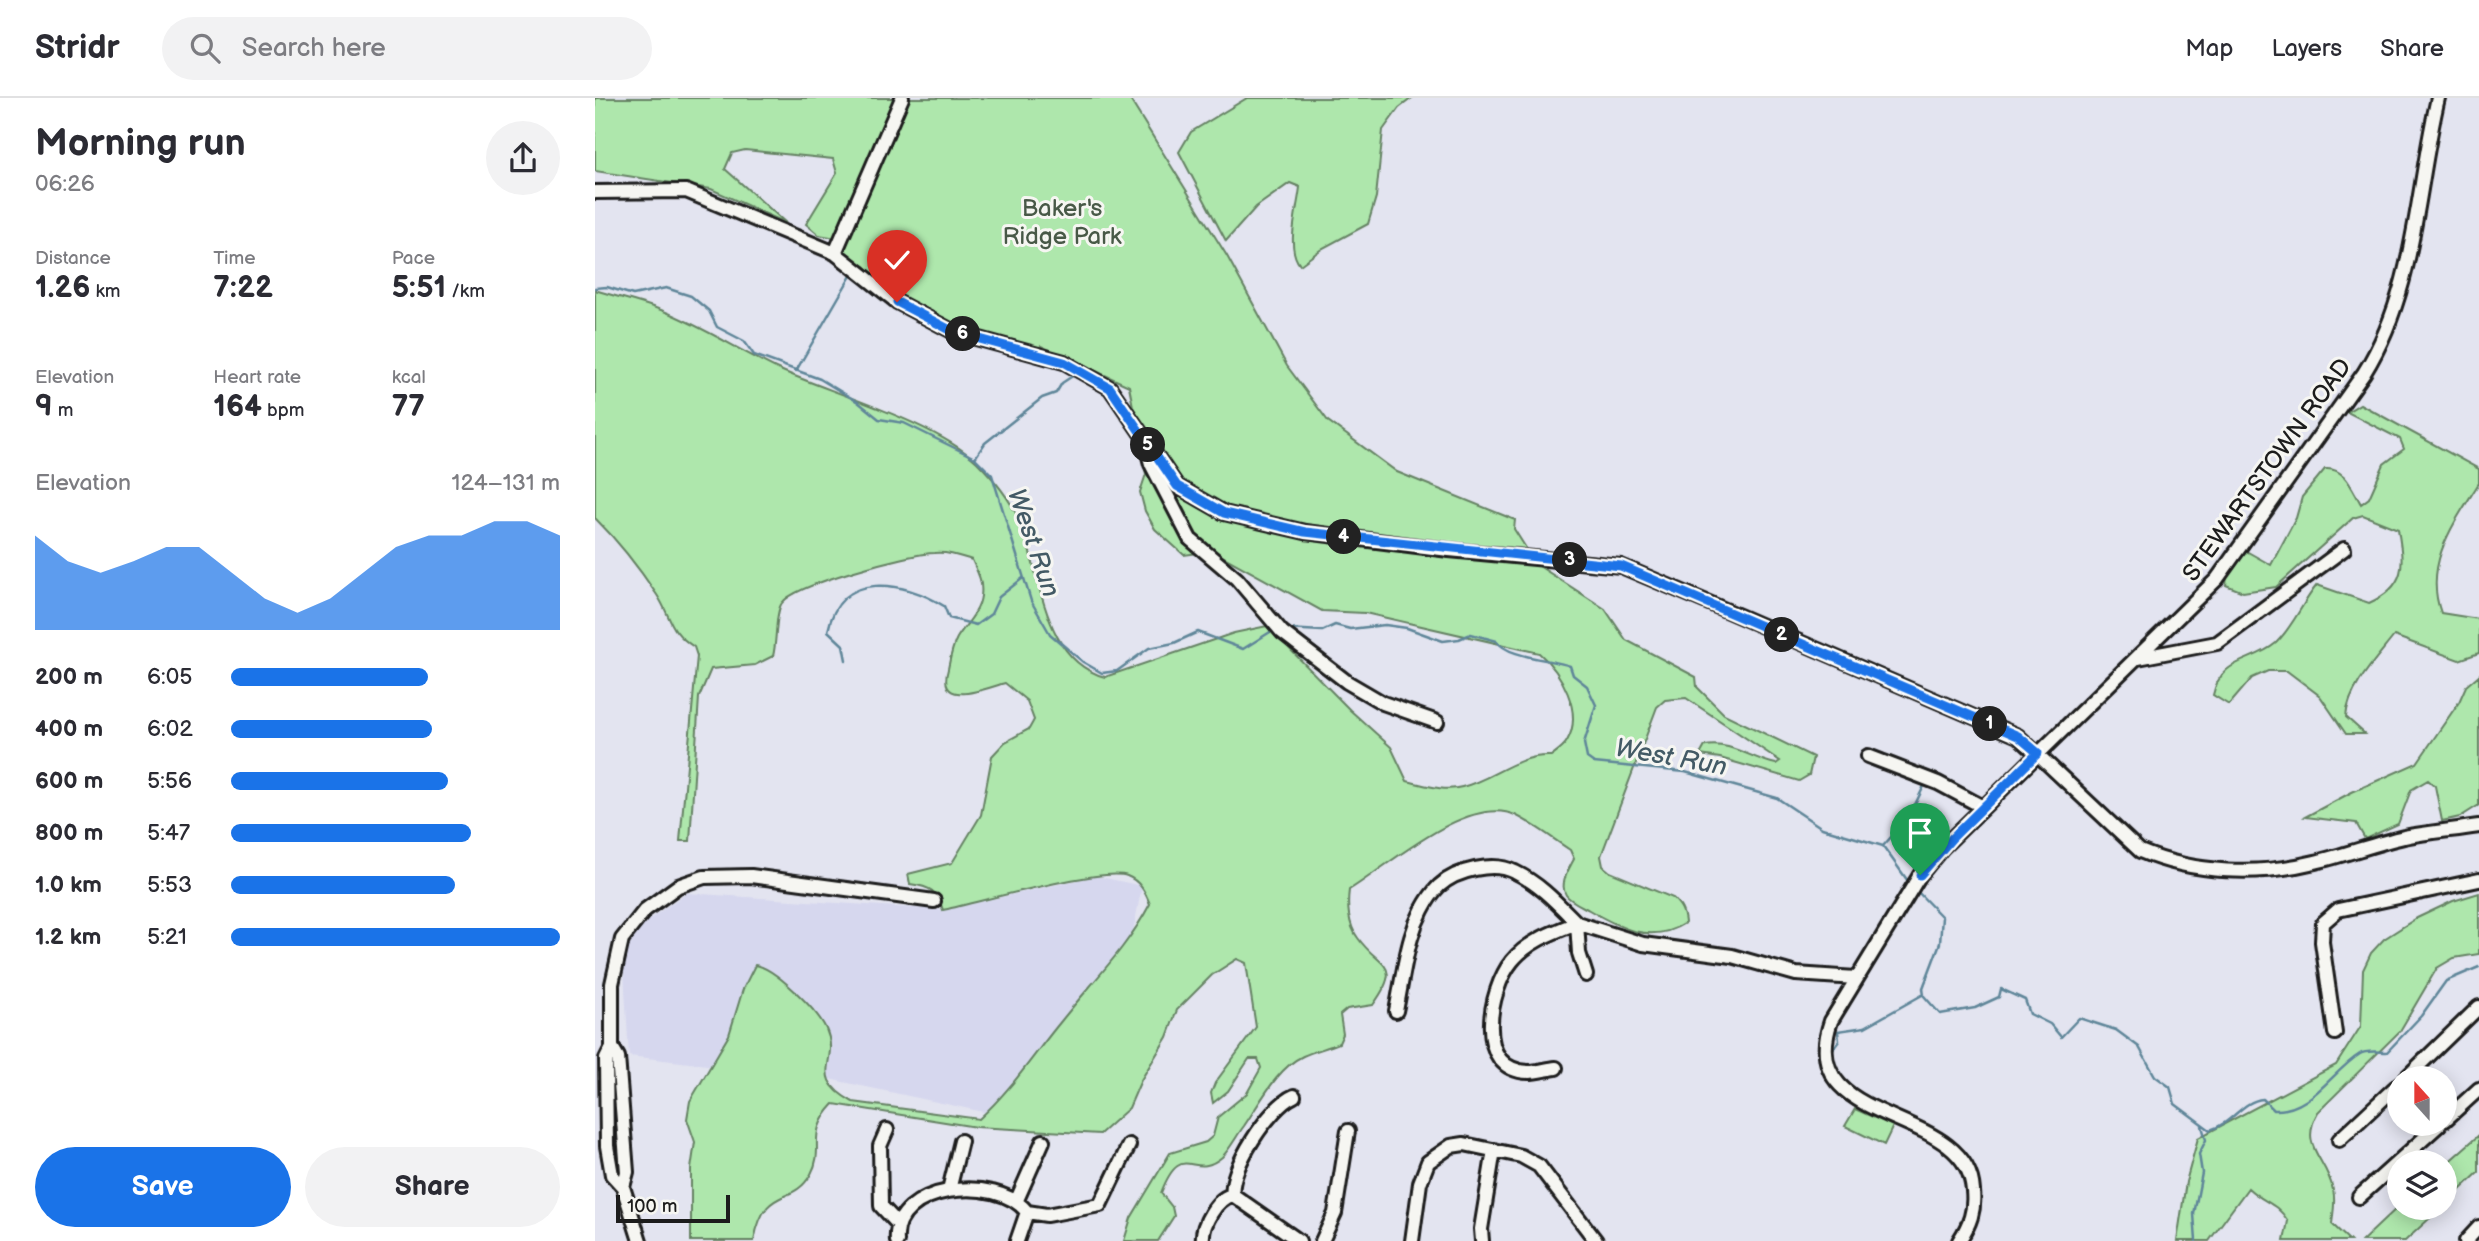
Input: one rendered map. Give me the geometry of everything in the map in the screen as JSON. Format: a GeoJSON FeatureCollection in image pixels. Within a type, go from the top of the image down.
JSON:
{"type":"FeatureCollection","features":[{"type":"Feature","properties":{"kind":"street"},"geometry":{"type":"LineString","coordinates":[[835,253],[902,98]]}},
{"type":"Feature","properties":{"kind":"street","name":"STEWARTSTOWN ROAD"},"geometry":{"type":"LineString","coordinates":[[1959,1241],[1974,1208],[1971,1174],[1960,1156],[1941,1141],[1851,1096],[1832,1075],[1825,1046],[1828,1030],[1856,978],[1920,875],[1983,807],[2193,606],[2225,569],[2373,360],[2402,287],[2438,98]]}},
{"type":"Feature","properties":{"kind":"street"},"geometry":{"type":"LineString","coordinates":[[595,192],[686,191],[835,253],[897,302],[954,332],[1064,362],[1110,388],[1177,486],[1224,513],[1305,532],[1621,566],[2018,736],[2140,851],[2156,858],[2213,871],[2313,863],[2405,837],[2479,826]]}},
{"type":"Feature","properties":{"kind":"street"},"geometry":{"type":"LineString","coordinates":[[1144,439],[1151,464],[1191,539],[1237,579],[1278,627],[1347,682],[1383,703],[1437,722]]}},
{"type":"Feature","properties":{"kind":"street"},"geometry":{"type":"LineString","coordinates":[[2136,659],[2217,643],[2344,549]]}},
{"type":"Feature","properties":{"kind":"street"},"geometry":{"type":"LineString","coordinates":[[1868,756],[1938,783],[1983,807]]}},
{"type":"Feature","properties":{"kind":"street"},"geometry":{"type":"LineString","coordinates":[[1396,1012],[1411,936],[1424,906],[1440,885],[1465,872],[1488,867],[1513,870],[1544,890],[1577,923],[1643,944],[1732,956],[1796,974],[1856,978]]}},
{"type":"Feature","properties":{"kind":"street"},"geometry":{"type":"LineString","coordinates":[[640,1241],[623,1187],[612,1175],[607,1146],[606,1059],[612,1047],[612,984],[622,939],[645,910],[678,886],[704,877],[751,876],[934,901]]}},
{"type":"Feature","properties":{"kind":"street"},"geometry":{"type":"LineString","coordinates":[[2335,1033],[2322,942],[2323,923],[2338,910],[2479,880]]}},
{"type":"Feature","properties":{"kind":"street"},"geometry":{"type":"LineString","coordinates":[[1577,923],[1579,953],[1586,975]]}},
{"type":"Feature","properties":{"kind":"street"},"geometry":{"type":"LineString","coordinates":[[1556,1068],[1527,1073],[1510,1066],[1497,1055],[1488,1022],[1497,987],[1512,961],[1538,939],[1577,923]]}},
{"type":"Feature","properties":{"kind":"street"},"geometry":{"type":"LineString","coordinates":[[2418,1066],[2479,1007]]}},
{"type":"Feature","properties":{"kind":"street"},"geometry":{"type":"LineString","coordinates":[[2457,1109],[2479,1089]]}},
{"type":"Feature","properties":{"kind":"street"},"geometry":{"type":"LineString","coordinates":[[2339,1140],[2387,1095]]}},
{"type":"Feature","properties":{"kind":"street"},"geometry":{"type":"LineString","coordinates":[[1294,1096],[1270,1115],[1231,1180],[1233,1195],[1299,1241]]}},
{"type":"Feature","properties":{"kind":"street"},"geometry":{"type":"LineString","coordinates":[[887,1130],[880,1146],[881,1206],[899,1225]]}},
{"type":"Feature","properties":{"kind":"street"},"geometry":{"type":"LineString","coordinates":[[1322,1241],[1335,1213],[1348,1131]]}},
{"type":"Feature","properties":{"kind":"street"},"geometry":{"type":"LineString","coordinates":[[2359,1197],[2427,1136]]}},
{"type":"Feature","properties":{"kind":"street"},"geometry":{"type":"LineString","coordinates":[[949,1189],[961,1140]]}},
{"type":"Feature","properties":{"kind":"street"},"geometry":{"type":"LineString","coordinates":[[1016,1202],[1043,1141]]}},
{"type":"Feature","properties":{"kind":"street"},"geometry":{"type":"LineString","coordinates":[[1412,1241],[1420,1183],[1428,1162],[1451,1146],[1464,1143],[1521,1156],[1539,1166],[1596,1241]]}},
{"type":"Feature","properties":{"kind":"street"},"geometry":{"type":"LineString","coordinates":[[897,1241],[899,1225],[914,1206],[936,1192],[949,1189],[985,1189],[1016,1202],[1027,1212],[1047,1215],[1100,1205],[1129,1145]]}},
{"type":"Feature","properties":{"kind":"street"},"geometry":{"type":"LineString","coordinates":[[1482,1241],[1481,1229],[1494,1150]]}},
{"type":"Feature","properties":{"kind":"street"},"geometry":{"type":"LineString","coordinates":[[1203,1241],[1204,1230],[1219,1203],[1233,1195]]}},
{"type":"Feature","properties":{"kind":"street"},"geometry":{"type":"LineString","coordinates":[[1017,1241],[1027,1212]]}},
{"type":"Feature","properties":{"kind":"street"},"geometry":{"type":"LineString","coordinates":[[2466,1241],[2479,1227]]}},
{"type":"Feature","properties":{"kind":"shaded area"},"geometry":{"type":"Polygon","coordinates":[[[1096,876],[1142,886],[1129,952],[993,1114],[829,1079],[629,1056],[622,939],[686,893],[943,910],[1096,876]]]}},
{"type":"Feature","properties":{"kind":"green space","name":"Baker's Ridge Park"},"geometry":{"type":"Polygon","coordinates":[[[595,98],[1129,98],[1227,256],[1287,366],[1328,421],[1397,472],[1515,520],[1514,529],[1536,564],[1605,609],[1626,640],[1696,677],[1697,687],[1724,714],[1813,757],[1809,775],[1799,781],[1720,758],[1700,755],[1705,746],[1714,745],[1732,748],[1767,762],[1776,764],[1780,761],[1686,698],[1665,700],[1657,707],[1601,856],[1603,866],[1610,872],[1673,898],[1678,904],[1685,923],[1660,933],[1636,932],[1624,928],[1570,899],[1564,886],[1565,877],[1574,859],[1570,850],[1515,815],[1496,811],[1451,823],[1349,890],[1352,927],[1388,973],[1382,991],[1373,1005],[1347,1009],[1340,1015],[1343,1034],[1339,1043],[1303,1056],[1285,1069],[1222,1157],[1212,1163],[1182,1164],[1175,1168],[1161,1193],[1172,1207],[1174,1216],[1158,1241],[1124,1241],[1131,1218],[1170,1153],[1206,1142],[1213,1136],[1218,1117],[1247,1093],[1261,1068],[1258,1059],[1249,1059],[1228,1091],[1213,1103],[1211,1093],[1215,1083],[1256,1027],[1246,963],[1237,959],[1212,975],[1177,1010],[1167,1037],[1141,1080],[1129,1108],[1100,1134],[976,1127],[834,1104],[825,1115],[817,1133],[817,1156],[811,1174],[796,1191],[780,1198],[765,1210],[754,1241],[691,1241],[691,1169],[695,1142],[687,1119],[690,1101],[729,1035],[743,989],[755,965],[784,981],[821,1021],[830,1041],[828,1076],[839,1093],[853,1102],[979,1119],[1013,1083],[1109,964],[1150,904],[1139,884],[1127,876],[1113,875],[1066,881],[943,910],[932,891],[910,884],[908,874],[952,863],[981,815],[992,756],[1005,742],[1029,729],[1034,720],[1027,701],[1005,683],[975,692],[956,693],[949,689],[946,682],[952,649],[978,608],[981,586],[972,560],[944,553],[922,554],[879,564],[807,588],[791,596],[780,607],[773,656],[755,665],[711,669],[699,697],[690,841],[680,841],[697,656],[694,647],[675,629],[643,575],[595,518],[595,290],[676,316],[780,370],[936,434],[977,462],[1007,498],[1020,522],[1056,634],[1068,652],[1084,667],[1105,677],[1234,633],[1267,626],[1350,710],[1391,747],[1407,781],[1441,788],[1462,787],[1527,759],[1551,756],[1567,741],[1573,718],[1568,693],[1555,671],[1539,653],[1365,613],[1322,611],[1213,551],[1184,555],[1155,529],[1145,511],[1140,492],[1146,474],[1129,386],[1041,346],[1036,351],[942,324],[891,294],[865,266],[835,253],[837,238],[819,235],[806,224],[837,173],[833,159],[745,150],[732,153],[725,169],[786,223],[711,189],[595,171],[595,98]]]}},
{"type":"Feature","properties":{"kind":"green space"},"geometry":{"type":"Polygon","coordinates":[[[1247,98],[1412,98],[1399,108],[1383,130],[1376,197],[1368,224],[1323,248],[1300,265],[1293,249],[1293,238],[1300,187],[1290,183],[1256,207],[1226,241],[1179,152],[1191,132],[1247,98]]]}},
{"type":"Feature","properties":{"kind":"green space"},"geometry":{"type":"Polygon","coordinates":[[[2360,404],[2479,469],[2479,483],[2444,545],[2436,578],[2436,595],[2441,613],[2479,619],[2479,653],[2459,660],[2394,636],[2364,674],[2348,706],[2346,717],[2365,734],[2346,734],[2320,696],[2287,671],[2268,671],[2252,678],[2229,705],[2213,695],[2217,683],[2230,667],[2266,650],[2282,637],[2317,585],[2369,603],[2396,582],[2401,564],[2398,529],[2363,515],[2353,518],[2276,587],[2243,592],[2226,585],[2227,576],[2246,551],[2271,565],[2296,518],[2302,497],[2325,469],[2332,469],[2343,475],[2361,504],[2369,498],[2384,464],[2404,449],[2400,439],[2347,412],[2360,404]]]}},
{"type":"Feature","properties":{"kind":"green space"},"geometry":{"type":"Polygon","coordinates":[[[2479,675],[2479,805],[2460,817],[2442,821],[2435,786],[2428,780],[2411,790],[2398,824],[2365,839],[2356,823],[2305,817],[2352,792],[2417,763],[2459,702],[2466,686],[2479,675]]]}},
{"type":"Feature","properties":{"kind":"green space"},"geometry":{"type":"Polygon","coordinates":[[[2479,893],[2479,954],[2454,958],[2437,968],[2400,1031],[2318,1112],[2313,1124],[2312,1144],[2330,1179],[2334,1194],[2332,1224],[2350,1241],[2284,1241],[2288,1221],[2279,1210],[2248,1188],[2209,1241],[2177,1241],[2186,1182],[2198,1138],[2336,1065],[2361,1026],[2363,970],[2371,953],[2384,939],[2417,918],[2453,901],[2479,893]]]}},
{"type":"Feature","properties":{"kind":"green space"},"geometry":{"type":"Polygon","coordinates":[[[613,1058],[622,1175],[619,1176],[613,1161],[609,1067],[613,1058]]]}},
{"type":"Feature","properties":{"kind":"green space"},"geometry":{"type":"Polygon","coordinates":[[[1855,1109],[1893,1126],[1884,1145],[1845,1126],[1855,1109]]]}},
{"type":"Feature","properties":{"kind":"green space"},"geometry":{"type":"Polygon","coordinates":[[[2479,1135],[2479,1172],[2457,1193],[2457,1154],[2479,1135]]]}},
{"type":"Feature","properties":{"kind":"green space"},"geometry":{"type":"Polygon","coordinates":[[[2387,1217],[2387,1220],[2428,1220],[2405,1241],[2362,1241],[2387,1217]]]}},
{"type":"Feature","properties":{"kind":"waterway"},"geometry":{"type":"LineString","coordinates":[[796,371],[852,274]]}},
{"type":"Feature","properties":{"kind":"waterway","name":"West Run"},"geometry":{"type":"LineString","coordinates":[[595,288],[607,287],[633,295],[666,288],[691,296],[709,311],[717,327],[744,341],[754,355],[820,379],[858,402],[879,419],[904,423],[975,458],[992,475],[1031,601],[1050,634],[1083,662],[1102,673],[1117,671],[1149,648],[1174,643],[1198,632],[1243,649],[1275,629]]}},
{"type":"Feature","properties":{"kind":"waterway"},"geometry":{"type":"LineString","coordinates":[[975,458],[985,443],[1042,398],[1056,393],[1062,383],[1074,375]]}},
{"type":"Feature","properties":{"kind":"waterway"},"geometry":{"type":"LineString","coordinates":[[846,660],[843,645],[828,631],[835,611],[846,597],[859,589],[875,586],[911,591],[944,606],[949,618],[976,625],[991,614],[999,597],[1023,578]]}},
{"type":"Feature","properties":{"kind":"waterway","name":"West Run"},"geometry":{"type":"LineString","coordinates":[[1286,629],[1322,631],[1335,625],[1350,629],[1385,625],[1407,628],[1443,641],[1471,634],[1497,641],[1519,654],[1570,666],[1573,675],[1587,686],[1596,705],[1584,743],[1587,758],[1594,763],[1685,772],[1777,798],[1822,828],[1883,846],[1910,884]]}},
{"type":"Feature","properties":{"kind":"waterway","name":"West Run"},"geometry":{"type":"LineString","coordinates":[[1883,846],[1909,817],[1924,786]]}},
{"type":"Feature","properties":{"kind":"waterway","name":"West Run"},"geometry":{"type":"LineString","coordinates":[[1915,889],[1942,917],[1940,943],[1923,988],[1924,996],[1940,1014],[1975,1008],[1999,997],[2001,989],[2025,1000],[2030,1014],[2050,1024],[2061,1037],[2079,1018],[2116,1030],[2139,1047],[2155,1076],[2170,1087],[2175,1104],[2210,1130],[2255,1101],[2263,1099],[2274,1110],[2299,1104],[2310,1098],[2360,1054],[2387,1052],[2421,1016],[2446,981],[2479,967]]}},
{"type":"Feature","properties":{"kind":"waterway"},"geometry":{"type":"LineString","coordinates":[[1833,1049],[1839,1041],[1838,1031],[1865,1027],[1924,994]]}},
{"type":"Feature","properties":{"kind":"waterway"},"geometry":{"type":"LineString","coordinates":[[2196,1241],[2194,1214],[2202,1173],[2199,1154],[2206,1140],[2202,1126]]}},
{"type":"Feature","properties":{"kind":"route"},"geometry":{"type":"LineString","coordinates":[[897,302],[954,332],[1064,362],[1110,388],[1177,486],[1224,513],[1305,532],[1449,550],[1621,566],[2018,736],[2038,753],[1942,848],[1920,875]]}}]}
